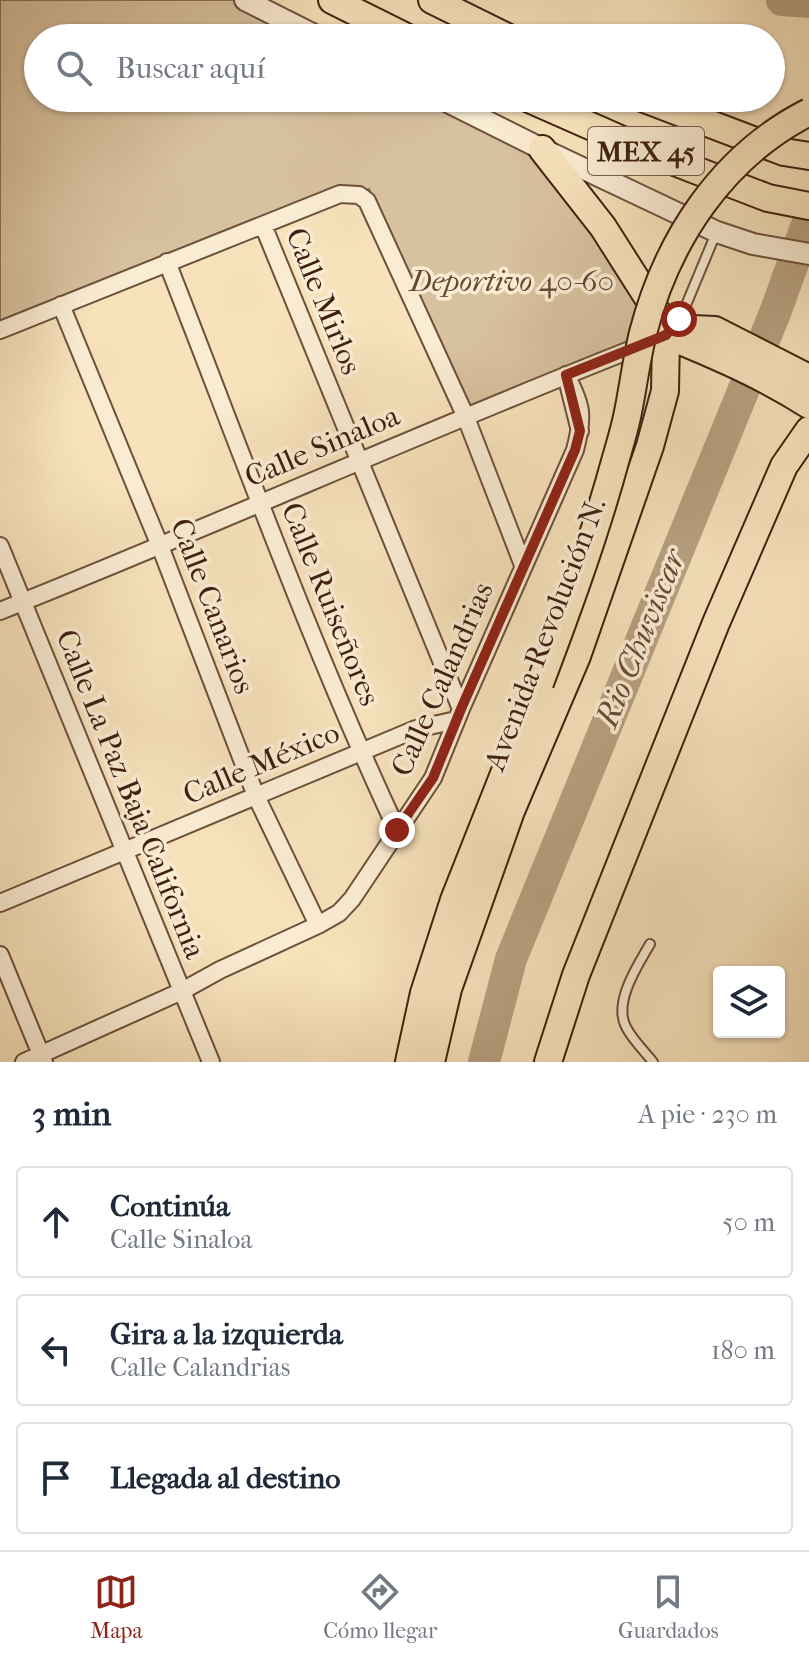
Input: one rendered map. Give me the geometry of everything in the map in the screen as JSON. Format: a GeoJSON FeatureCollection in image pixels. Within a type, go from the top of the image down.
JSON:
{"type":"FeatureCollection","features":[{"type":"Feature","properties":{"kind":"main road"},"geometry":{"type":"LineString","coordinates":[[332,0],[380,24]]}},
{"type":"Feature","properties":{"kind":"main road"},"geometry":{"type":"LineString","coordinates":[[432,0],[481,24]]}},
{"type":"Feature","properties":{"kind":"main road","name":"MEX 45"},"geometry":{"type":"LineString","coordinates":[[559,112],[654,154],[768,198],[809,206]]}},
{"type":"Feature","properties":{"kind":"main road","name":"MEX 45"},"geometry":{"type":"LineString","coordinates":[[681,112],[797,154]]}},
{"type":"Feature","properties":{"kind":"main road"},"geometry":{"type":"LineString","coordinates":[[409,1062],[424,993],[454,900],[575,591],[603,506],[627,419],[643,335],[667,263],[686,227],[746,154],[784,125],[809,112]]}},
{"type":"Feature","properties":{"kind":"main road"},"geometry":{"type":"LineString","coordinates":[[542,149],[573,186],[619,251],[657,312],[666,335],[693,329],[714,342],[797,379],[809,405]]}},
{"type":"Feature","properties":{"kind":"main road","name":"Avenida Revolución N."},"geometry":{"type":"LineString","coordinates":[[431,1062],[448,989],[500,840],[577,656],[650,446],[665,391],[666,335]]}},
{"type":"Feature","properties":{"kind":"main road"},"geometry":{"type":"LineString","coordinates":[[548,1062],[576,975],[716,623],[784,466],[809,430]]}},
{"type":"Feature","properties":{"kind":"street"},"geometry":{"type":"LineString","coordinates":[[245,0],[292,24]]}},
{"type":"Feature","properties":{"kind":"street"},"geometry":{"type":"LineString","coordinates":[[468,112],[717,232],[753,244],[809,254]]}},
{"type":"Feature","properties":{"kind":"street"},"geometry":{"type":"LineString","coordinates":[[0,330],[340,194],[359,195],[367,201],[465,415],[523,565]]}},
{"type":"Feature","properties":{"kind":"street","name":"Calle Mirlos"},"geometry":{"type":"LineString","coordinates":[[263,225],[360,461],[458,714]]}},
{"type":"Feature","properties":{"kind":"street","name":"Calle Ruiseñores"},"geometry":{"type":"LineString","coordinates":[[167,262],[360,752],[397,830]]}},
{"type":"Feature","properties":{"kind":"street","name":"Calle Canarios"},"geometry":{"type":"LineString","coordinates":[[61,305],[160,546],[256,796],[318,925]]}},
{"type":"Feature","properties":{"kind":"street","name":"Calle Sinaloa"},"geometry":{"type":"LineString","coordinates":[[0,611],[465,415],[666,335]]}},
{"type":"Feature","properties":{"kind":"street","name":"Calle Calandrias"},"geometry":{"type":"LineString","coordinates":[[24,1062],[43,1058],[318,925],[339,913],[352,899],[433,778],[458,714],[564,477],[580,431],[566,375]]}},
{"type":"Feature","properties":{"kind":"street","name":"Calle La Paz Baja California"},"geometry":{"type":"LineString","coordinates":[[0,546],[211,1062]]}},
{"type":"Feature","properties":{"kind":"street","name":"Calle México"},"geometry":{"type":"LineString","coordinates":[[0,903],[458,714]]}},
{"type":"Feature","properties":{"kind":"street"},"geometry":{"type":"LineString","coordinates":[[0,955],[43,1058]]}},
{"type":"Feature","properties":{"kind":"lane"},"geometry":{"type":"LineString","coordinates":[[666,335],[684,310],[717,232]]}},
{"type":"Feature","properties":{"kind":"lane"},"geometry":{"type":"LineString","coordinates":[[650,944],[633,973],[626,992],[623,1016],[626,1027],[653,1062]]}},
{"type":"Feature","properties":{"kind":"green space","name":"Deportivo 40-60"},"geometry":{"type":"Polygon","coordinates":[[[0,0],[238,0],[284,24],[24,24],[24,112],[458,112],[540,153],[625,270],[650,338],[459,417],[369,189],[0,332],[0,0]]]}},
{"type":"Feature","properties":{"kind":"waterway"},"geometry":{"type":"LineString","coordinates":[[782,0],[809,2]]}},
{"type":"Feature","properties":{"kind":"waterway","name":"Rio Chuviscar"},"geometry":{"type":"LineString","coordinates":[[484,1062],[511,959],[775,313],[809,219]]}},
{"type":"Feature","properties":{"kind":"route"},"geometry":{"type":"LineString","coordinates":[[397,830],[433,778],[575,450],[580,431],[566,375],[666,335],[679,319]]}}]}
